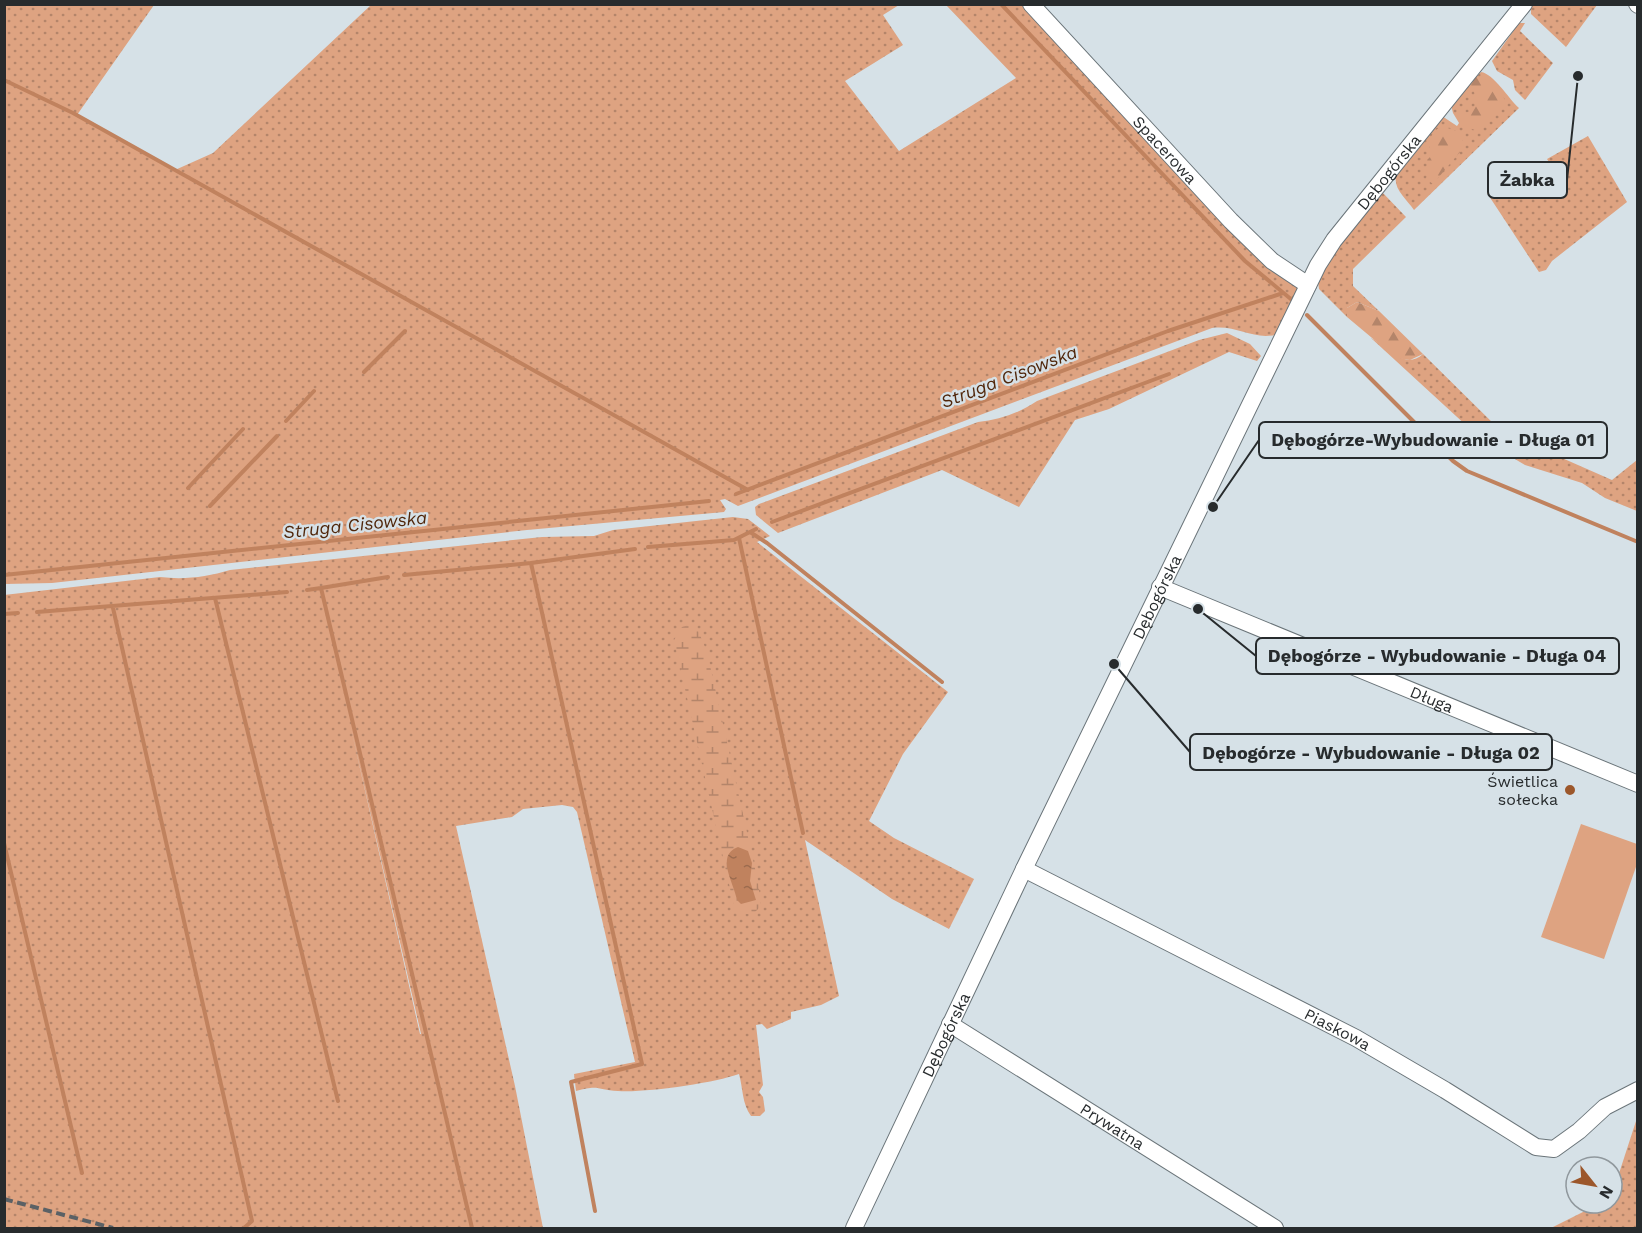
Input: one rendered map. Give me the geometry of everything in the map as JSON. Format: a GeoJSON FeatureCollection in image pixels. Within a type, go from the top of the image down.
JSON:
{"type":"FeatureCollection","features":[{"type":"Feature","properties":{"kind":"street","name":"Spacerowa"},"geometry":{"type":"LineString","coordinates":[[1031,4],[1231,221],[1272,261],[1308,285]]}},
{"type":"Feature","properties":{"kind":"street","name":"Dębogórska"},"geometry":{"type":"LineString","coordinates":[[854,1228],[1024,869],[1308,285],[1334,240],[1524,4]]}},
{"type":"Feature","properties":{"kind":"street","name":"Długa"},"geometry":{"type":"LineString","coordinates":[[1160,588],[1638,784]]}},
{"type":"Feature","properties":{"kind":"street","name":"Piaskowa"},"geometry":{"type":"LineString","coordinates":[[1024,869],[1356,1038],[1536,1147],[1554,1149],[1579,1131],[1605,1107],[1638,1090]]}},
{"type":"Feature","properties":{"kind":"street","name":"Prywatna"},"geometry":{"type":"LineString","coordinates":[[950,1024],[1275,1228]]}},
{"type":"Feature","properties":{"kind":"green space"},"geometry":{"type":"Polygon","coordinates":[[[4,5],[154,5],[77,115],[175,170],[213,153],[371,5],[899,5],[883,15],[903,45],[845,81],[899,151],[1016,78],[946,5],[1024,5],[1300,285],[1275,335],[1259,336],[1229,329],[1212,328],[738,506],[725,499],[720,500],[726,509],[724,512],[527,530],[52,583],[5,584],[4,5]]]}},
{"type":"Feature","properties":{"kind":"green space"},"geometry":{"type":"Polygon","coordinates":[[[1531,5],[1597,5],[1566,47],[1531,14],[1531,5]]]}},
{"type":"Feature","properties":{"kind":"green space"},"geometry":{"type":"Polygon","coordinates":[[[1519,23],[1525,23],[1520,31],[1553,63],[1525,100],[1515,90],[1513,80],[1497,71],[1492,61],[1519,23]]]}},
{"type":"Feature","properties":{"kind":"green space"},"geometry":{"type":"Polygon","coordinates":[[[1481,72],[1491,77],[1519,108],[1414,210],[1398,188],[1397,172],[1442,116],[1457,126],[1459,123],[1451,105],[1481,72]]]}},
{"type":"Feature","properties":{"kind":"green space"},"geometry":{"type":"Polygon","coordinates":[[[1476,76],[1494,82],[1505,100],[1486,124],[1475,130],[1466,127],[1457,117],[1461,113],[1470,112],[1475,105],[1476,98],[1470,83],[1476,76]]]}},
{"type":"Feature","properties":{"kind":"green space"},"geometry":{"type":"Polygon","coordinates":[[[1442,126],[1459,132],[1465,146],[1433,184],[1426,179],[1430,166],[1427,160],[1433,154],[1429,143],[1435,131],[1442,126]]]}},
{"type":"Feature","properties":{"kind":"green space"},"geometry":{"type":"Polygon","coordinates":[[[1588,136],[1627,202],[1552,261],[1546,270],[1539,272],[1487,193],[1500,185],[1507,197],[1525,187],[1529,193],[1557,175],[1547,159],[1588,136]]]}},
{"type":"Feature","properties":{"kind":"green space"},"geometry":{"type":"Polygon","coordinates":[[[1382,192],[1406,217],[1353,269],[1353,286],[1379,311],[1357,302],[1347,308],[1347,317],[1319,289],[1318,281],[1332,255],[1382,192]]]}},
{"type":"Feature","properties":{"kind":"green space"},"geometry":{"type":"Polygon","coordinates":[[[1357,302],[1379,311],[1423,354],[1410,360],[1396,358],[1347,317],[1347,308],[1357,302]]]}},
{"type":"Feature","properties":{"kind":"green space"},"geometry":{"type":"Polygon","coordinates":[[[1227,333],[1250,344],[1261,356],[1257,361],[1229,352],[1109,409],[1075,420],[1019,507],[942,470],[778,533],[756,515],[755,507],[759,504],[978,422],[1009,415],[1037,401],[1199,340],[1227,333]]]}},
{"type":"Feature","properties":{"kind":"green space"},"geometry":{"type":"Polygon","coordinates":[[[1371,338],[1402,359],[1416,359],[1423,354],[1501,431],[1612,480],[1637,460],[1637,511],[1605,498],[1582,483],[1525,465],[1481,439],[1371,338]]]}},
{"type":"Feature","properties":{"kind":"green space"},"geometry":{"type":"Polygon","coordinates":[[[733,517],[748,519],[770,536],[757,542],[948,692],[903,754],[869,821],[894,838],[974,879],[949,929],[892,899],[805,840],[839,996],[821,1005],[791,1012],[791,1019],[767,1029],[762,1024],[756,1025],[763,1085],[759,1092],[763,1097],[765,1111],[760,1116],[751,1116],[744,1101],[739,1074],[713,1081],[662,1089],[618,1091],[594,1088],[576,1091],[574,1074],[635,1062],[577,812],[573,807],[562,805],[523,809],[512,817],[456,826],[515,1086],[543,1228],[5,1228],[4,595],[160,577],[195,577],[230,570],[542,537],[594,536],[613,530],[733,517]],[[350,724],[420,1034],[421,1034],[350,724]]]}},
{"type":"Feature","properties":{"kind":"green space"},"geometry":{"type":"Polygon","coordinates":[[[695,623],[707,652],[758,882],[761,906],[753,914],[744,914],[734,906],[674,640],[682,627],[695,623]]]}},
{"type":"Feature","properties":{"kind":"green space"},"geometry":{"type":"Polygon","coordinates":[[[1581,824],[1637,844],[1637,864],[1604,959],[1541,937],[1581,824]]]}},
{"type":"Feature","properties":{"kind":"green space"},"geometry":{"type":"Polygon","coordinates":[[[1637,1118],[1637,1228],[1551,1228],[1577,1215],[1624,1215],[1624,1158],[1637,1118]]]}},
{"type":"Feature","properties":{"kind":"water"},"geometry":{"type":"Polygon","coordinates":[[[738,847],[748,851],[752,863],[750,881],[756,900],[741,904],[737,900],[727,863],[731,851],[738,847]]]}},
{"type":"Feature","properties":{"kind":"waterway"},"geometry":{"type":"LineString","coordinates":[[1001,4],[1245,261],[1292,300]]}},
{"type":"Feature","properties":{"kind":"waterway"},"geometry":{"type":"LineString","coordinates":[[4,80],[73,113],[748,490]]}},
{"type":"Feature","properties":{"kind":"waterway","name":"Struga Cisowska"},"geometry":{"type":"LineString","coordinates":[[736,494],[1168,331],[1283,293]]}},
{"type":"Feature","properties":{"kind":"waterway","name":"Struga Cisowska"},"geometry":{"type":"LineString","coordinates":[[1307,315],[1453,461],[1467,471],[1638,542]]}},
{"type":"Feature","properties":{"kind":"waterway"},"geometry":{"type":"LineString","coordinates":[[364,372],[405,331]]}},
{"type":"Feature","properties":{"kind":"waterway"},"geometry":{"type":"LineString","coordinates":[[772,522],[1169,374]]}},
{"type":"Feature","properties":{"kind":"waterway"},"geometry":{"type":"LineString","coordinates":[[286,421],[314,391]]}},
{"type":"Feature","properties":{"kind":"waterway"},"geometry":{"type":"LineString","coordinates":[[188,488],[243,429]]}},
{"type":"Feature","properties":{"kind":"waterway"},"geometry":{"type":"LineString","coordinates":[[210,506],[277,436]]}},
{"type":"Feature","properties":{"kind":"waterway","name":"Struga Cisowska"},"geometry":{"type":"LineString","coordinates":[[4,575],[709,501]]}},
{"type":"Feature","properties":{"kind":"waterway"},"geometry":{"type":"LineString","coordinates":[[648,547],[734,540],[756,529]]}},
{"type":"Feature","properties":{"kind":"waterway"},"geometry":{"type":"LineString","coordinates":[[750,532],[942,682]]}},
{"type":"Feature","properties":{"kind":"waterway"},"geometry":{"type":"LineString","coordinates":[[739,538],[803,833]]}},
{"type":"Feature","properties":{"kind":"waterway"},"geometry":{"type":"LineString","coordinates":[[595,1211],[571,1082],[642,1064],[531,563],[635,549]]}},
{"type":"Feature","properties":{"kind":"waterway"},"geometry":{"type":"LineString","coordinates":[[404,575],[531,563]]}},
{"type":"Feature","properties":{"kind":"waterway"},"geometry":{"type":"LineString","coordinates":[[321,588],[388,577]]}},
{"type":"Feature","properties":{"kind":"waterway"},"geometry":{"type":"LineString","coordinates":[[307,590],[321,588],[472,1228]]}},
{"type":"Feature","properties":{"kind":"waterway"},"geometry":{"type":"LineString","coordinates":[[37,612],[287,592]]}},
{"type":"Feature","properties":{"kind":"waterway"},"geometry":{"type":"LineString","coordinates":[[215,598],[338,1101]]}},
{"type":"Feature","properties":{"kind":"waterway"},"geometry":{"type":"LineString","coordinates":[[113,608],[252,1221],[244,1228]]}},
{"type":"Feature","properties":{"kind":"waterway"},"geometry":{"type":"LineString","coordinates":[[4,614],[18,613]]}},
{"type":"Feature","properties":{"kind":"waterway"},"geometry":{"type":"LineString","coordinates":[[4,843],[82,1173]]}},
{"type":"Feature","properties":{"kind":"railway"},"geometry":{"type":"LineString","coordinates":[[4,1199],[113,1228]]}},
{"type":"Feature","properties":{"kind":"place","name":"Żabka"},"geometry":{"type":"Point","coordinates":[1578,76]}},
{"type":"Feature","properties":{"kind":"place","name":"Dębogórze-Wybudowanie - Długa 01"},"geometry":{"type":"Point","coordinates":[1213,507]}},
{"type":"Feature","properties":{"kind":"place","name":"Dębogórze - Wybudowanie - Długa 04"},"geometry":{"type":"Point","coordinates":[1198,609]}},
{"type":"Feature","properties":{"kind":"place","name":"Dębogórze - Wybudowanie - Długa 02"},"geometry":{"type":"Point","coordinates":[1114,664]}},
{"type":"Feature","properties":{"kind":"place","name":"Świetlica sołecka"},"geometry":{"type":"Point","coordinates":[1570,790]}}]}
